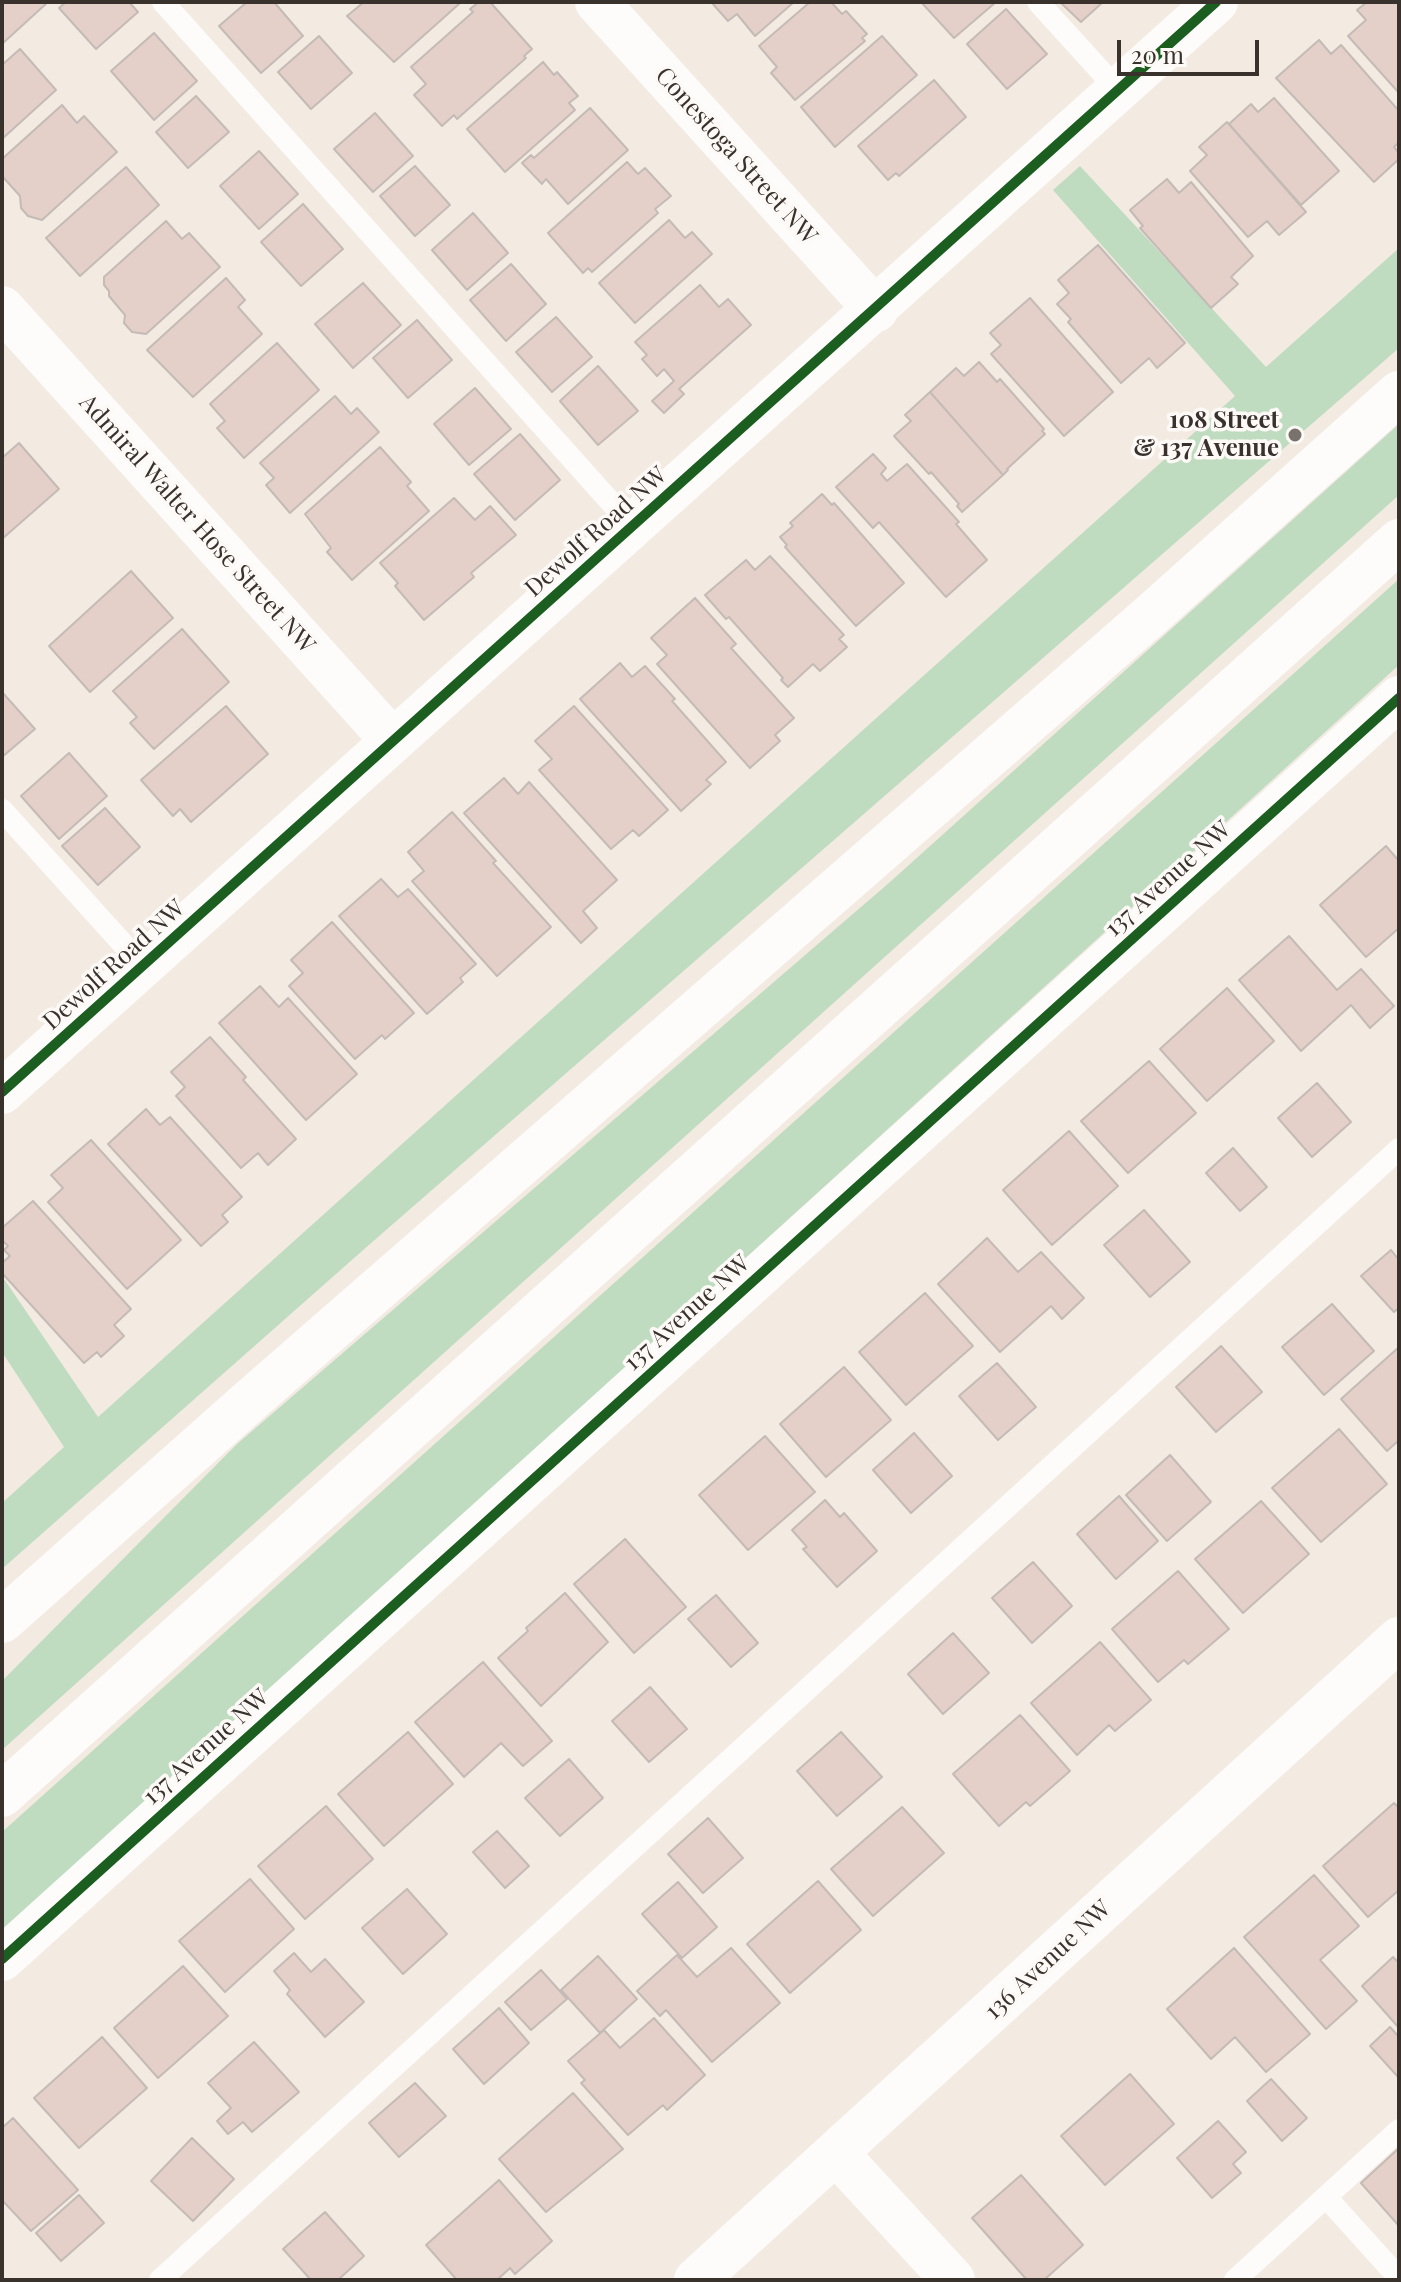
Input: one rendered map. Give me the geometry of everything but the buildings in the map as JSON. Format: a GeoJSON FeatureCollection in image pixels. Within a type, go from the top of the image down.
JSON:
{"type":"FeatureCollection","features":[{"type":"Feature","properties":{"kind":"street","name":"Conestoga Street NW"},"geometry":{"type":"LineString","coordinates":[[597,2],[876,310]]}},
{"type":"Feature","properties":{"kind":"street","name":"Dewolf Road NW"},"geometry":{"type":"LineString","coordinates":[[2,1092],[1216,2]]}},
{"type":"Feature","properties":{"kind":"street","name":"Admiral Walter Hose Street NW"},"geometry":{"type":"LineString","coordinates":[[2,308],[392,740]]}},
{"type":"Feature","properties":{"kind":"street"},"geometry":{"type":"LineString","coordinates":[[2,1621],[253,1398],[1150,616],[1399,393]]}},
{"type":"Feature","properties":{"kind":"street"},"geometry":{"type":"LineString","coordinates":[[2,1795],[1399,541]]}},
{"type":"Feature","properties":{"kind":"street","name":"137 Avenue NW"},"geometry":{"type":"LineString","coordinates":[[2,1959],[1399,698]]}},
{"type":"Feature","properties":{"kind":"street","name":"136 Avenue NW"},"geometry":{"type":"LineString","coordinates":[[696,2280],[1399,1639]]}},
{"type":"Feature","properties":{"kind":"street"},"geometry":{"type":"LineString","coordinates":[[837,2154],[953,2280]]}},
{"type":"Feature","properties":{"kind":"lane"},"geometry":{"type":"LineString","coordinates":[[163,2],[633,527]]}},
{"type":"Feature","properties":{"kind":"lane"},"geometry":{"type":"LineString","coordinates":[[1038,2],[1118,90]]}},
{"type":"Feature","properties":{"kind":"lane"},"geometry":{"type":"LineString","coordinates":[[2,810],[143,966]]}},
{"type":"Feature","properties":{"kind":"lane"},"geometry":{"type":"LineString","coordinates":[[160,2280],[1399,1149]]}},
{"type":"Feature","properties":{"kind":"lane"},"geometry":{"type":"LineString","coordinates":[[1235,2280],[1399,2130]]}},
{"type":"Feature","properties":{"kind":"lane"},"geometry":{"type":"LineString","coordinates":[[1326,2197],[1399,2278]]}},
{"type":"Feature","properties":{"kind":"green space"},"geometry":{"type":"Polygon","coordinates":[[[1080,166],[1266,367],[1399,248],[1399,348],[370,1244],[2,1569],[2,1503],[64,1447],[2,1352],[2,1276],[98,1417],[1235,396],[1053,190],[1080,166]]]}},
{"type":"Feature","properties":{"kind":"green space"},"geometry":{"type":"Polygon","coordinates":[[[1399,424],[1399,495],[2,1750],[2,1681],[237,1444],[890,882],[1399,424]]]}},
{"type":"Feature","properties":{"kind":"green space"},"geometry":{"type":"Polygon","coordinates":[[[1399,579],[1399,665],[2,1933],[2,1832],[1399,579]]]}},
{"type":"Feature","properties":{"kind":"cycle path"},"geometry":{"type":"LineString","coordinates":[[2,1092],[1216,2]]}},
{"type":"Feature","properties":{"kind":"cycle path"},"geometry":{"type":"LineString","coordinates":[[2,1959],[1399,698]]}},
{"type":"Feature","properties":{"kind":"place","name":"108 Street & 137 Avenue"},"geometry":{"type":"Point","coordinates":[1295,435]}}]}
